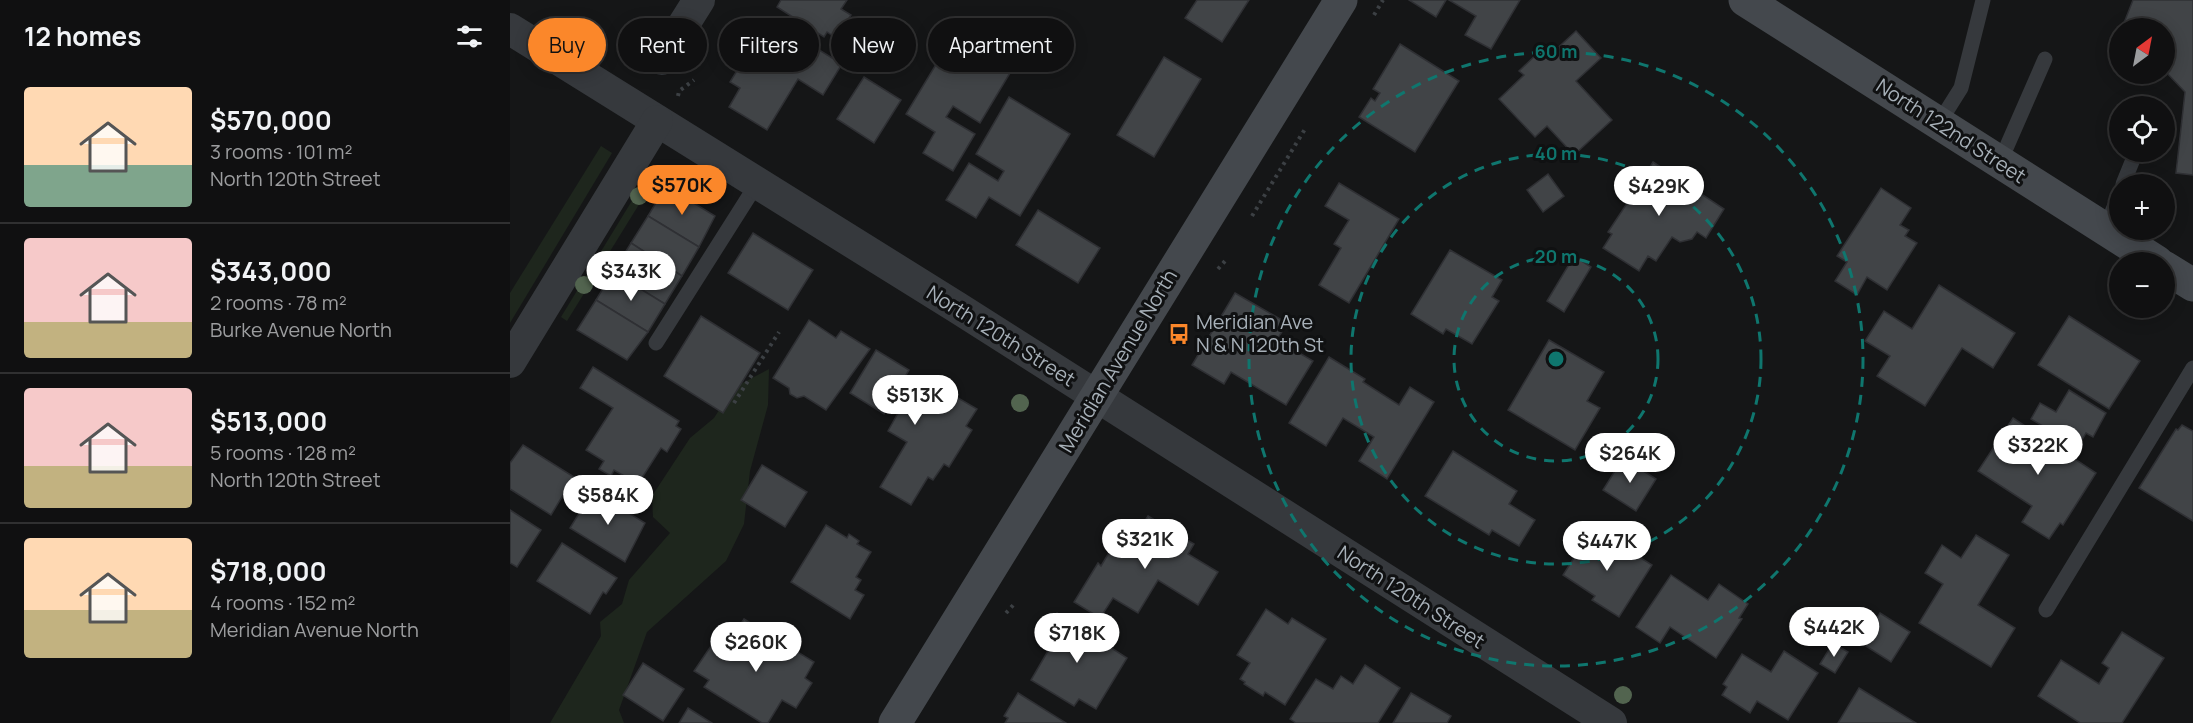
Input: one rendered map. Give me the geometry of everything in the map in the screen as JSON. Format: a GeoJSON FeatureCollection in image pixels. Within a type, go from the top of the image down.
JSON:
{"type":"FeatureCollection","features":[{"type":"Feature","properties":{"kind":"street"},"geometry":{"type":"LineString","coordinates":[[688,18],[699,0]]}},
{"type":"Feature","properties":{"kind":"street","name":"Meridian Avenue North"},"geometry":{"type":"LineString","coordinates":[[896,723],[1341,0]]}},
{"type":"Feature","properties":{"kind":"street","name":"North 122nd Street"},"geometry":{"type":"LineString","coordinates":[[1745,0],[2141,252]]}},
{"type":"Feature","properties":{"kind":"street","name":"North 120th Street"},"geometry":{"type":"LineString","coordinates":[[510,29],[667,110],[758,183],[1611,723]]}},
{"type":"Feature","properties":{"kind":"street"},"geometry":{"type":"LineString","coordinates":[[510,362],[667,110]]}},
{"type":"Feature","properties":{"kind":"street"},"geometry":{"type":"LineString","coordinates":[[2175,274],[2193,285]]}},
{"type":"Feature","properties":{"kind":"lane"},"geometry":{"type":"LineString","coordinates":[[1940,123],[1961,88],[1983,0]]}},
{"type":"Feature","properties":{"kind":"lane"},"geometry":{"type":"LineString","coordinates":[[2000,162],[2045,59]]}},
{"type":"Feature","properties":{"kind":"lane"},"geometry":{"type":"LineString","coordinates":[[656,343],[758,183]]}},
{"type":"Feature","properties":{"kind":"lane"},"geometry":{"type":"LineString","coordinates":[[2105,229],[2109,219]]}},
{"type":"Feature","properties":{"kind":"lane"},"geometry":{"type":"LineString","coordinates":[[2046,610],[2193,368]]}},
{"type":"Feature","properties":{"kind":"path"},"geometry":{"type":"LineString","coordinates":[[667,110],[679,91],[694,80]]}},
{"type":"Feature","properties":{"kind":"path"},"geometry":{"type":"LineString","coordinates":[[734,403],[779,332]]}},
{"type":"Feature","properties":{"kind":"shaded area"},"geometry":{"type":"Polygon","coordinates":[[[601,146],[612,153],[510,323],[510,293],[601,146]]]}},
{"type":"Feature","properties":{"kind":"shaded area"},"geometry":{"type":"Polygon","coordinates":[[[644,181],[651,185],[567,321],[561,317],[644,181]]]}},
{"type":"Feature","properties":{"kind":"shaded area"},"geometry":{"type":"Polygon","coordinates":[[[769,369],[768,405],[750,471],[744,524],[726,561],[647,632],[619,710],[624,723],[550,723],[601,636],[600,622],[622,604],[629,580],[670,533],[653,517],[652,496],[690,438],[714,418],[733,388],[769,369]]]}},
{"type":"Feature","properties":{"kind":"building"},"geometry":{"type":"Polygon","coordinates":[[[781,0],[847,0],[841,9],[851,15],[849,18],[831,18],[831,35],[827,32],[824,37],[819,34],[819,18],[794,18],[777,7],[781,0]]]}},
{"type":"Feature","properties":{"kind":"building"},"geometry":{"type":"Polygon","coordinates":[[[1197,0],[1249,0],[1222,42],[1185,18],[1197,0]]]}},
{"type":"Feature","properties":{"kind":"building"},"geometry":{"type":"Polygon","coordinates":[[[1409,0],[1446,0],[1436,17],[1409,0]]]}},
{"type":"Feature","properties":{"kind":"building"},"geometry":{"type":"Polygon","coordinates":[[[1449,0],[1520,0],[1491,49],[1465,35],[1476,16],[1449,0]]]}},
{"type":"Feature","properties":{"kind":"building"},"geometry":{"type":"Polygon","coordinates":[[[2133,0],[2193,0],[2193,175],[2176,173],[2185,92],[2175,82],[2175,18],[2126,18],[2133,0]]]}},
{"type":"Feature","properties":{"kind":"building"},"geometry":{"type":"Polygon","coordinates":[[[1576,31],[1601,58],[1576,81],[1612,120],[1574,155],[1547,126],[1535,137],[1499,99],[1524,75],[1519,71],[1543,48],[1550,55],[1576,31]]]}},
{"type":"Feature","properties":{"kind":"building"},"geometry":{"type":"Polygon","coordinates":[[[1400,44],[1459,81],[1415,152],[1359,117],[1371,98],[1375,101],[1380,93],[1373,89],[1400,44]]]}},
{"type":"Feature","properties":{"kind":"building"},"geometry":{"type":"Polygon","coordinates":[[[819,50],[831,57],[831,72],[837,72],[823,95],[798,79],[767,130],[729,107],[740,88],[730,82],[736,72],[819,72],[819,50]]]}},
{"type":"Feature","properties":{"kind":"building"},"geometry":{"type":"Polygon","coordinates":[[[1164,57],[1201,79],[1154,157],[1117,135],[1164,57]]]}},
{"type":"Feature","properties":{"kind":"building"},"geometry":{"type":"Polygon","coordinates":[[[931,72],[1011,72],[980,123],[953,106],[946,117],[975,134],[953,171],[923,153],[935,132],[906,114],[931,72]]]}},
{"type":"Feature","properties":{"kind":"building"},"geometry":{"type":"Polygon","coordinates":[[[864,77],[901,100],[874,143],[837,119],[864,77]]]}},
{"type":"Feature","properties":{"kind":"building"},"geometry":{"type":"Polygon","coordinates":[[[1009,97],[1070,134],[1020,216],[989,197],[976,218],[946,200],[969,163],[998,181],[1004,171],[976,154],[1009,97]]]}},
{"type":"Feature","properties":{"kind":"building"},"geometry":{"type":"Polygon","coordinates":[[[1653,162],[1724,209],[1706,238],[1697,232],[1692,239],[1680,242],[1672,237],[1656,261],[1648,256],[1639,271],[1603,248],[1612,234],[1608,232],[1628,202],[1622,197],[1631,184],[1637,188],[1653,162]]]}},
{"type":"Feature","properties":{"kind":"building"},"geometry":{"type":"Polygon","coordinates":[[[1548,174],[1564,196],[1543,212],[1527,190],[1548,174]]]}},
{"type":"Feature","properties":{"kind":"building"},"geometry":{"type":"Polygon","coordinates":[[[1339,183],[1399,219],[1349,303],[1319,285],[1341,248],[1334,244],[1349,220],[1325,206],[1339,183]]]}},
{"type":"Feature","properties":{"kind":"building"},"geometry":{"type":"Polygon","coordinates":[[[666,186],[715,216],[699,247],[648,216],[666,186]]]}},
{"type":"Feature","properties":{"kind":"building"},"geometry":{"type":"Polygon","coordinates":[[[1881,188],[1911,208],[1900,225],[1909,230],[1905,236],[1917,243],[1887,290],[1867,277],[1857,295],[1835,281],[1847,262],[1837,256],[1881,188]]]}},
{"type":"Feature","properties":{"kind":"building"},"geometry":{"type":"Polygon","coordinates":[[[1038,210],[1100,248],[1078,283],[1016,245],[1038,210]]]}},
{"type":"Feature","properties":{"kind":"building"},"geometry":{"type":"Polygon","coordinates":[[[648,216],[699,247],[682,276],[631,243],[648,216]]]}},
{"type":"Feature","properties":{"kind":"building"},"geometry":{"type":"Polygon","coordinates":[[[753,233],[813,270],[788,310],[728,273],[753,233]]]}},
{"type":"Feature","properties":{"kind":"building"},"geometry":{"type":"Polygon","coordinates":[[[631,243],[682,276],[665,304],[613,272],[631,243]]]}},
{"type":"Feature","properties":{"kind":"building"},"geometry":{"type":"Polygon","coordinates":[[[1450,250],[1502,280],[1492,297],[1499,301],[1472,344],[1446,329],[1443,334],[1411,314],[1450,250]]]}},
{"type":"Feature","properties":{"kind":"building"},"geometry":{"type":"Polygon","coordinates":[[[1574,256],[1591,267],[1564,312],[1547,301],[1574,256]]]}},
{"type":"Feature","properties":{"kind":"building"},"geometry":{"type":"Polygon","coordinates":[[[613,272],[665,304],[648,332],[596,300],[613,272]]]}},
{"type":"Feature","properties":{"kind":"building"},"geometry":{"type":"Polygon","coordinates":[[[1939,285],[2015,333],[1993,368],[1962,348],[1925,406],[1877,376],[1890,356],[1865,341],[1884,311],[1912,329],[1939,285]]]}},
{"type":"Feature","properties":{"kind":"building"},"geometry":{"type":"Polygon","coordinates":[[[1235,293],[1287,323],[1277,340],[1313,361],[1286,405],[1231,372],[1224,384],[1192,365],[1235,293]]]}},
{"type":"Feature","properties":{"kind":"building"},"geometry":{"type":"Polygon","coordinates":[[[596,300],[648,332],[627,360],[577,330],[596,300]]]}},
{"type":"Feature","properties":{"kind":"building"},"geometry":{"type":"Polygon","coordinates":[[[701,316],[760,353],[723,413],[664,376],[701,316]]]}},
{"type":"Feature","properties":{"kind":"building"},"geometry":{"type":"Polygon","coordinates":[[[2069,316],[2140,361],[2109,409],[2038,365],[2069,316]]]}},
{"type":"Feature","properties":{"kind":"building"},"geometry":{"type":"Polygon","coordinates":[[[809,320],[836,338],[841,331],[870,349],[826,410],[804,396],[797,398],[790,394],[789,388],[773,378],[809,320]]]}},
{"type":"Feature","properties":{"kind":"building"},"geometry":{"type":"Polygon","coordinates":[[[1549,340],[1604,372],[1587,401],[1600,408],[1575,450],[1508,410],[1549,340]]]}},
{"type":"Feature","properties":{"kind":"building"},"geometry":{"type":"Polygon","coordinates":[[[876,350],[909,370],[895,394],[905,401],[910,392],[931,404],[941,388],[977,409],[966,426],[972,430],[949,467],[944,464],[933,480],[928,477],[911,505],[880,487],[907,442],[888,431],[898,413],[887,406],[884,414],[850,393],[876,350]]]}},
{"type":"Feature","properties":{"kind":"building"},"geometry":{"type":"Polygon","coordinates":[[[1329,357],[1365,379],[1363,382],[1399,405],[1410,387],[1434,402],[1387,479],[1359,461],[1374,437],[1343,418],[1326,446],[1289,423],[1329,357]]]}},
{"type":"Feature","properties":{"kind":"building"},"geometry":{"type":"Polygon","coordinates":[[[593,367],[679,421],[676,426],[681,429],[667,452],[661,448],[638,484],[614,470],[611,476],[599,469],[604,461],[586,450],[613,408],[580,388],[593,367]]]}},
{"type":"Feature","properties":{"kind":"building"},"geometry":{"type":"Polygon","coordinates":[[[2069,390],[2106,413],[2093,437],[2086,433],[2078,447],[2031,419],[2040,403],[2056,412],[2069,390]]]}},
{"type":"Feature","properties":{"kind":"building"},"geometry":{"type":"Polygon","coordinates":[[[2013,418],[2096,473],[2063,525],[2060,523],[2049,539],[2022,522],[2032,506],[1978,471],[2013,418]]]}},
{"type":"Feature","properties":{"kind":"building"},"geometry":{"type":"Polygon","coordinates":[[[2182,425],[2193,431],[2193,521],[2139,488],[2176,429],[2178,430],[2182,425]]]}},
{"type":"Feature","properties":{"kind":"building"},"geometry":{"type":"Polygon","coordinates":[[[523,445],[574,477],[551,515],[510,489],[510,463],[523,445]]]}},
{"type":"Feature","properties":{"kind":"building"},"geometry":{"type":"Polygon","coordinates":[[[1453,451],[1517,491],[1509,504],[1535,520],[1519,546],[1492,530],[1489,535],[1425,496],[1453,451]]]}},
{"type":"Feature","properties":{"kind":"building"},"geometry":{"type":"Polygon","coordinates":[[[1623,458],[1656,479],[1636,511],[1603,490],[1623,458]]]}},
{"type":"Feature","properties":{"kind":"building"},"geometry":{"type":"Polygon","coordinates":[[[762,465],[807,492],[785,527],[741,500],[762,465]]]}},
{"type":"Feature","properties":{"kind":"building"},"geometry":{"type":"Polygon","coordinates":[[[593,491],[645,523],[625,562],[570,528],[593,491]]]}},
{"type":"Feature","properties":{"kind":"building"},"geometry":{"type":"Polygon","coordinates":[[[510,510],[541,530],[517,567],[510,563],[510,510]]]}},
{"type":"Feature","properties":{"kind":"building"},"geometry":{"type":"Polygon","coordinates":[[[1148,516],[1194,544],[1188,554],[1218,572],[1198,605],[1158,580],[1138,613],[1113,598],[1100,618],[1074,602],[1098,563],[1101,566],[1124,528],[1136,535],[1148,516]]]}},
{"type":"Feature","properties":{"kind":"building"},"geometry":{"type":"Polygon","coordinates":[[[826,525],[847,538],[849,534],[859,541],[857,544],[871,552],[856,577],[861,580],[855,590],[864,595],[850,619],[791,582],[826,525]]]}},
{"type":"Feature","properties":{"kind":"building"},"geometry":{"type":"Polygon","coordinates":[[[1593,528],[1652,565],[1619,617],[1592,600],[1595,596],[1563,575],[1593,528]]]}},
{"type":"Feature","properties":{"kind":"building"},"geometry":{"type":"Polygon","coordinates":[[[1976,535],[2009,555],[1978,605],[2015,628],[1991,667],[1919,623],[1943,584],[1925,573],[1942,545],[1961,558],[1976,535]]]}},
{"type":"Feature","properties":{"kind":"building"},"geometry":{"type":"Polygon","coordinates":[[[562,543],[617,578],[606,594],[603,592],[590,614],[537,581],[562,543]]]}},
{"type":"Feature","properties":{"kind":"building"},"geometry":{"type":"Polygon","coordinates":[[[1671,575],[1708,600],[1719,584],[1748,604],[1739,618],[1742,619],[1716,658],[1670,627],[1660,643],[1636,627],[1671,575]]]}},
{"type":"Feature","properties":{"kind":"building"},"geometry":{"type":"Polygon","coordinates":[[[1266,609],[1288,624],[1292,618],[1326,639],[1285,705],[1265,692],[1263,696],[1240,679],[1250,663],[1237,655],[1266,609]]]}},
{"type":"Feature","properties":{"kind":"building"},"geometry":{"type":"Polygon","coordinates":[[[1057,613],[1127,658],[1096,709],[1079,699],[1074,706],[1031,680],[1048,651],[1039,645],[1057,613]]]}},
{"type":"Feature","properties":{"kind":"building"},"geometry":{"type":"Polygon","coordinates":[[[1880,613],[1910,632],[1891,662],[1861,643],[1880,613]]]}},
{"type":"Feature","properties":{"kind":"building"},"geometry":{"type":"Polygon","coordinates":[[[744,619],[814,662],[805,678],[812,683],[796,708],[782,700],[768,723],[762,723],[704,687],[709,680],[694,671],[713,643],[724,650],[744,619]]]}},
{"type":"Feature","properties":{"kind":"building"},"geometry":{"type":"Polygon","coordinates":[[[2122,632],[2164,658],[2122,723],[2080,723],[2038,696],[2061,660],[2099,684],[2109,668],[2102,663],[2122,632]]]}},
{"type":"Feature","properties":{"kind":"building"},"geometry":{"type":"Polygon","coordinates":[[[1833,643],[1848,652],[1835,673],[1820,664],[1833,643]]]}},
{"type":"Feature","properties":{"kind":"building"},"geometry":{"type":"Polygon","coordinates":[[[1784,651],[1818,673],[1788,720],[1757,701],[1750,713],[1722,695],[1727,687],[1723,684],[1742,654],[1771,672],[1784,651]]]}},
{"type":"Feature","properties":{"kind":"building"},"geometry":{"type":"Polygon","coordinates":[[[643,663],[684,689],[663,721],[623,695],[643,663]]]}},
{"type":"Feature","properties":{"kind":"building"},"geometry":{"type":"Polygon","coordinates":[[[1365,665],[1400,688],[1378,723],[1296,723],[1290,719],[1316,679],[1333,689],[1341,676],[1353,684],[1365,665]]]}},
{"type":"Feature","properties":{"kind":"building"},"geometry":{"type":"Polygon","coordinates":[[[1859,688],[1916,723],[1838,723],[1859,688]]]}},
{"type":"Feature","properties":{"kind":"building"},"geometry":{"type":"Polygon","coordinates":[[[1018,693],[1066,723],[1005,723],[1008,718],[1004,716],[1018,693]]]}},
{"type":"Feature","properties":{"kind":"building"},"geometry":{"type":"Polygon","coordinates":[[[1411,693],[1451,716],[1447,723],[1393,723],[1411,693]]]}},
{"type":"Feature","properties":{"kind":"building"},"geometry":{"type":"Polygon","coordinates":[[[688,708],[712,723],[679,723],[688,708]]]}},
{"type":"Feature","properties":{"kind":"place","name":"Meridian Ave N & N 120th St"},"geometry":{"type":"Point","coordinates":[1179,334]}}]}
